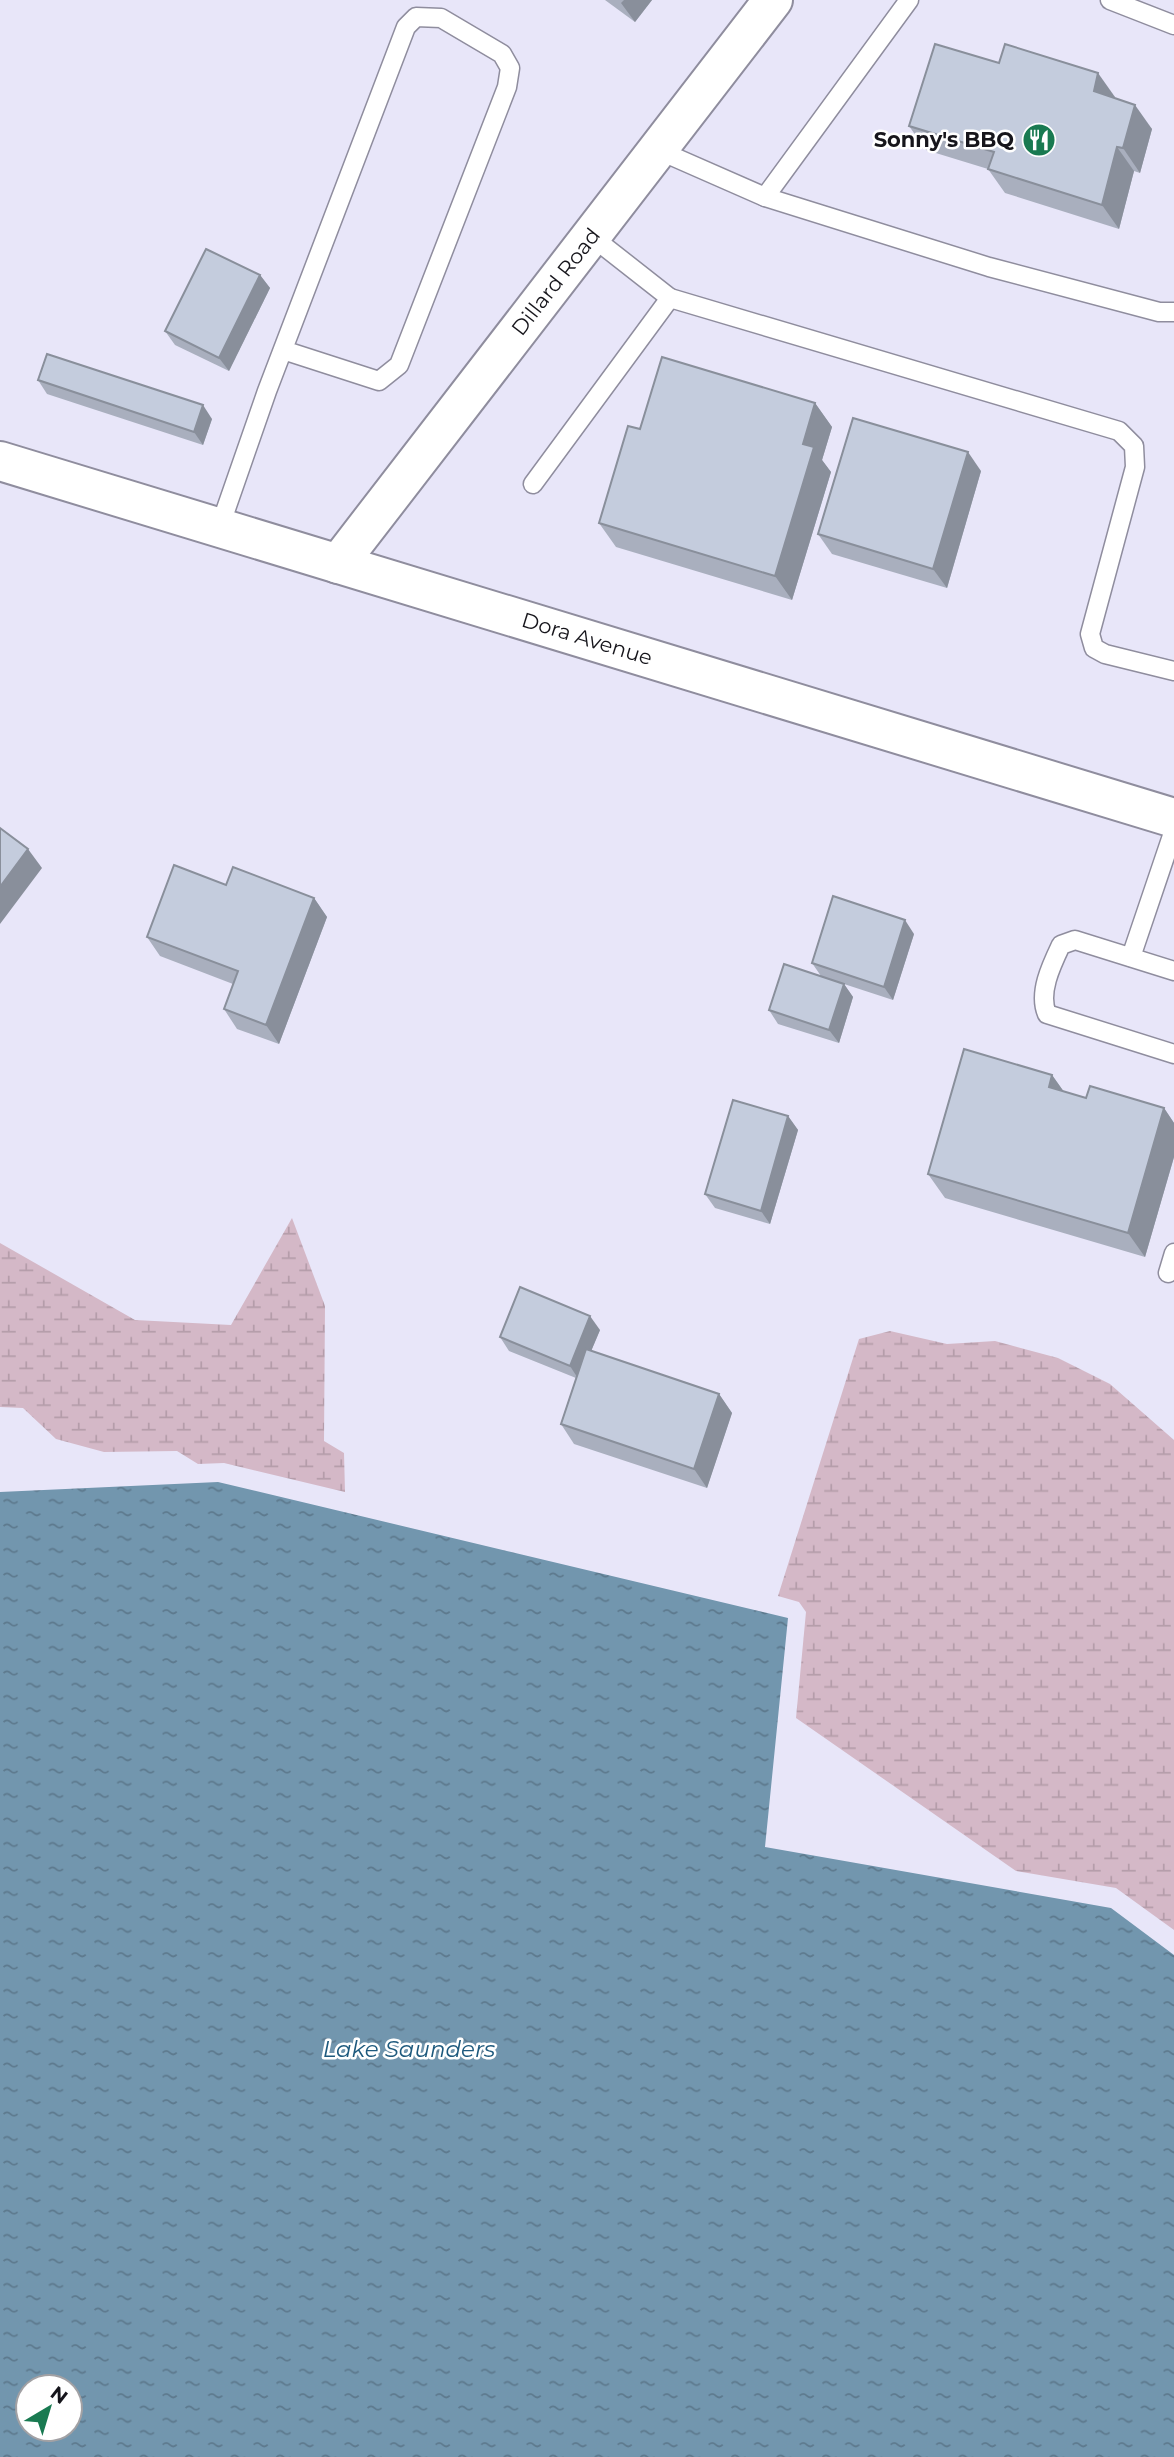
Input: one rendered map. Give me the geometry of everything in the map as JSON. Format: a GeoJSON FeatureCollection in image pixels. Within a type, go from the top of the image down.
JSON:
{"type":"FeatureCollection","features":[{"type":"Feature","properties":{"kind":"street","name":"Dillard Road"},"geometry":{"type":"LineString","coordinates":[[338,564],[773,0]]}},
{"type":"Feature","properties":{"kind":"street","name":"Dora Avenue"},"geometry":{"type":"LineString","coordinates":[[0,461],[1173,816]]}},
{"type":"Feature","properties":{"kind":"lane"},"geometry":{"type":"LineString","coordinates":[[765,197],[909,0]]}},
{"type":"Feature","properties":{"kind":"lane"},"geometry":{"type":"LineString","coordinates":[[1110,0],[1174,25]]}},
{"type":"Feature","properties":{"kind":"lane"},"geometry":{"type":"LineString","coordinates":[[219,529],[283,351],[406,27],[416,8],[441,18],[502,54],[510,68],[507,87],[399,365],[379,382],[283,351]]}},
{"type":"Feature","properties":{"kind":"lane"},"geometry":{"type":"LineString","coordinates":[[658,149],[765,197],[989,267],[1159,312],[1174,312]]}},
{"type":"Feature","properties":{"kind":"lane"},"geometry":{"type":"LineString","coordinates":[[591,236],[670,298],[1119,431],[1134,446],[1135,467],[1090,634],[1094,648],[1105,654],[1174,671]]}},
{"type":"Feature","properties":{"kind":"lane"},"geometry":{"type":"LineString","coordinates":[[533,484],[670,298]]}},
{"type":"Feature","properties":{"kind":"lane"},"geometry":{"type":"LineString","coordinates":[[1131,957],[1173,816]]}},
{"type":"Feature","properties":{"kind":"lane"},"geometry":{"type":"LineString","coordinates":[[1174,971],[1075,940],[1061,945],[1053,962],[1042,1002],[1047,1014],[1174,1054]]}},
{"type":"Feature","properties":{"kind":"lane"},"geometry":{"type":"LineString","coordinates":[[1168,1273],[1174,1252]]}},
{"type":"Feature","properties":{"kind":"green space"},"geometry":{"type":"Polygon","coordinates":[[[292,1218],[325,1306],[324,1441],[344,1453],[345,1492],[224,1463],[198,1464],[177,1451],[104,1452],[56,1439],[23,1408],[0,1407],[0,1243],[135,1320],[231,1325],[292,1218]]]}},
{"type":"Feature","properties":{"kind":"green space"},"geometry":{"type":"Polygon","coordinates":[[[890,1331],[947,1344],[995,1341],[1058,1358],[1110,1384],[1174,1440],[1174,1930],[1116,1888],[1016,1871],[796,1718],[806,1612],[799,1602],[778,1596],[859,1339],[890,1331]]]}},
{"type":"Feature","properties":{"kind":"water","name":"Lake Saunders"},"geometry":{"type":"Polygon","coordinates":[[[218,1482],[788,1618],[765,1847],[1111,1908],[1174,1955],[1174,2457],[0,2457],[0,1492],[218,1482]]]}},
{"type":"Feature","properties":{"kind":"building","name":"Sonny's BBQ"},"geometry":{"type":"Polygon","coordinates":[[[935,44],[999,63],[1005,44],[1098,73],[1094,91],[1135,105],[1123,148],[1117,147],[1102,205],[988,169],[994,152],[909,126],[935,44]]]}},
{"type":"Feature","properties":{"kind":"building"},"geometry":{"type":"Polygon","coordinates":[[[206,249],[260,275],[219,358],[165,331],[206,249]]]}},
{"type":"Feature","properties":{"kind":"building"},"geometry":{"type":"Polygon","coordinates":[[[47,354],[203,405],[194,432],[38,380],[47,354]]]}},
{"type":"Feature","properties":{"kind":"building"},"geometry":{"type":"Polygon","coordinates":[[[662,357],[815,403],[803,444],[814,447],[775,576],[599,523],[628,426],[640,429],[662,357]]]}},
{"type":"Feature","properties":{"kind":"building"},"geometry":{"type":"Polygon","coordinates":[[[853,418],[968,452],[933,569],[818,534],[853,418]]]}},
{"type":"Feature","properties":{"kind":"building"},"geometry":{"type":"Polygon","coordinates":[[[0,828],[28,849],[0,887],[0,828]]]}},
{"type":"Feature","properties":{"kind":"building"},"geometry":{"type":"Polygon","coordinates":[[[174,865],[226,885],[233,867],[314,898],[266,1025],[224,1009],[238,971],[147,937],[174,865]]]}},
{"type":"Feature","properties":{"kind":"building"},"geometry":{"type":"Polygon","coordinates":[[[833,896],[905,920],[884,987],[812,963],[833,896]]]}},
{"type":"Feature","properties":{"kind":"building"},"geometry":{"type":"Polygon","coordinates":[[[784,964],[844,984],[829,1030],[769,1010],[784,964]]]}},
{"type":"Feature","properties":{"kind":"building"},"geometry":{"type":"Polygon","coordinates":[[[964,1049],[1052,1075],[1049,1087],[1086,1098],[1090,1086],[1164,1108],[1128,1233],[928,1174],[964,1049]]]}},
{"type":"Feature","properties":{"kind":"building"},"geometry":{"type":"Polygon","coordinates":[[[733,1100],[788,1116],[761,1211],[705,1194],[733,1100]]]}},
{"type":"Feature","properties":{"kind":"building"},"geometry":{"type":"Polygon","coordinates":[[[520,1287],[590,1316],[570,1366],[500,1337],[520,1287]]]}},
{"type":"Feature","properties":{"kind":"building"},"geometry":{"type":"Polygon","coordinates":[[[586,1349],[719,1394],[694,1469],[561,1424],[586,1349]]]}},
{"type":"Feature","properties":{"kind":"place","name":"Sonny's BBQ"},"geometry":{"type":"Point","coordinates":[1039,140]}}]}
